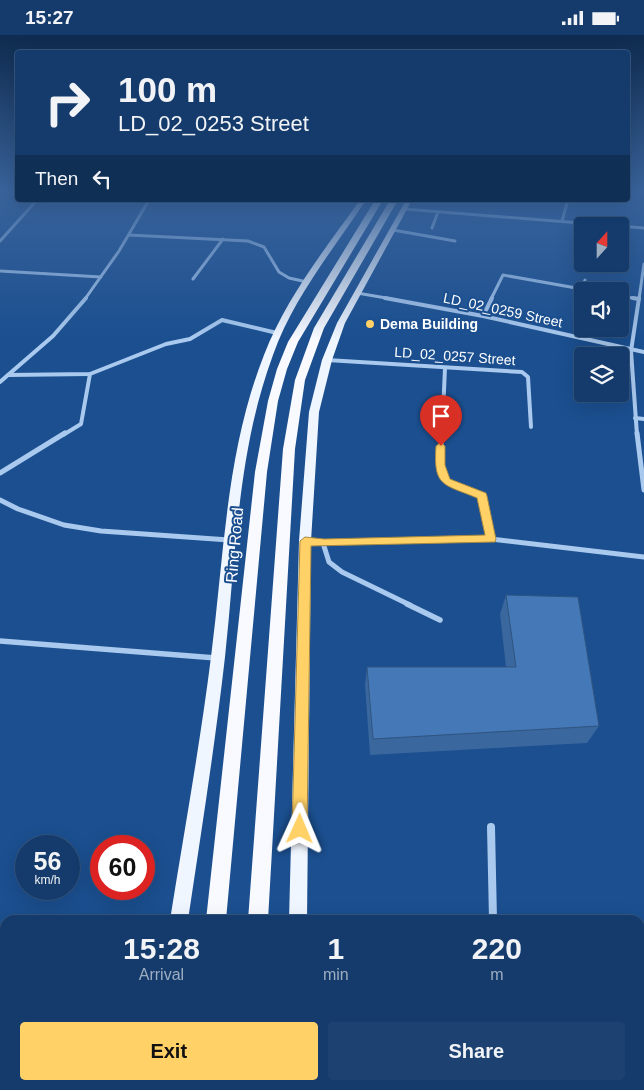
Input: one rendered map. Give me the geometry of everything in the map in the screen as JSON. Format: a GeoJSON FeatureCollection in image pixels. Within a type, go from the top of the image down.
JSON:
{"type":"FeatureCollection","features":[{"type":"Feature","properties":{"kind":"highway","name":"Ring Road"},"geometry":{"type":"LineString","coordinates":[[217,915],[262,471],[273,401],[282,369],[293,342],[355,240]]}},
{"type":"Feature","properties":{"kind":"highway"},"geometry":{"type":"LineString","coordinates":[[258,915],[282,531],[289,449],[300,381],[319,328],[376,240]]}},
{"type":"Feature","properties":{"kind":"main road"},"geometry":{"type":"LineString","coordinates":[[180,915],[218,658],[229,540],[247,422],[277,333],[307,282],[336,240]]}},
{"type":"Feature","properties":{"kind":"main road"},"geometry":{"type":"LineString","coordinates":[[298,915],[305,541],[314,412],[327,360],[341,323],[387,240]]}},
{"type":"Feature","properties":{"kind":"street"},"geometry":{"type":"LineString","coordinates":[[0,381],[59,330],[101,277],[126,240]]}},
{"type":"Feature","properties":{"kind":"street"},"geometry":{"type":"LineString","coordinates":[[194,279],[222,240]]}},
{"type":"Feature","properties":{"kind":"street"},"geometry":{"type":"LineString","coordinates":[[238,240],[248,241],[264,247],[276,271],[281,276],[307,282]]}},
{"type":"Feature","properties":{"kind":"street"},"geometry":{"type":"LineString","coordinates":[[450,240],[454,241]]}},
{"type":"Feature","properties":{"kind":"street"},"geometry":{"type":"LineString","coordinates":[[644,264],[631,351],[635,418],[644,490]]}},
{"type":"Feature","properties":{"kind":"street"},"geometry":{"type":"LineString","coordinates":[[0,271],[101,277]]}},
{"type":"Feature","properties":{"kind":"street"},"geometry":{"type":"LineString","coordinates":[[483,316],[503,275],[574,288]]}},
{"type":"Feature","properties":{"kind":"street","name":"LD_02_0259 Street"},"geometry":{"type":"LineString","coordinates":[[357,293],[483,316],[631,351],[644,352]]}},
{"type":"Feature","properties":{"kind":"street"},"geometry":{"type":"LineString","coordinates":[[629,297],[639,299]]}},
{"type":"Feature","properties":{"kind":"street"},"geometry":{"type":"LineString","coordinates":[[8,375],[90,374],[166,343],[190,339],[222,320],[277,333]]}},
{"type":"Feature","properties":{"kind":"street","name":"LD_02_0257 Street"},"geometry":{"type":"LineString","coordinates":[[327,360],[512,371],[526,374],[528,377],[531,427]]}},
{"type":"Feature","properties":{"kind":"street"},"geometry":{"type":"LineString","coordinates":[[444,367],[440,465],[442,476],[447,481],[482,496],[491,539]]}},
{"type":"Feature","properties":{"kind":"street"},"geometry":{"type":"LineString","coordinates":[[0,473],[81,424],[90,374]]}},
{"type":"Feature","properties":{"kind":"street"},"geometry":{"type":"LineString","coordinates":[[635,418],[644,419]]}},
{"type":"Feature","properties":{"kind":"street"},"geometry":{"type":"LineString","coordinates":[[0,500],[18,509],[64,525],[229,540]]}},
{"type":"Feature","properties":{"kind":"street"},"geometry":{"type":"LineString","coordinates":[[305,541],[324,543],[491,539],[644,557]]}},
{"type":"Feature","properties":{"kind":"street"},"geometry":{"type":"LineString","coordinates":[[324,543],[329,562],[342,572],[440,620]]}},
{"type":"Feature","properties":{"kind":"street"},"geometry":{"type":"LineString","coordinates":[[0,641],[218,658]]}},
{"type":"Feature","properties":{"kind":"street"},"geometry":{"type":"LineString","coordinates":[[491,827],[493,915]]}},
{"type":"Feature","properties":{"kind":"building"},"geometry":{"type":"Polygon","coordinates":[[[506,595],[578,597],[599,726],[373,739],[367,667],[516,667],[506,595]]]}},
{"type":"Feature","properties":{"kind":"place","name":"Dema Building"},"geometry":{"type":"Point","coordinates":[370,324]}},
{"type":"Feature","properties":{"kind":"route"},"geometry":{"type":"LineString","coordinates":[[300,829],[305,541],[324,543],[491,539],[485,503],[482,496],[447,481],[442,476],[440,465],[441,446]]}}]}
